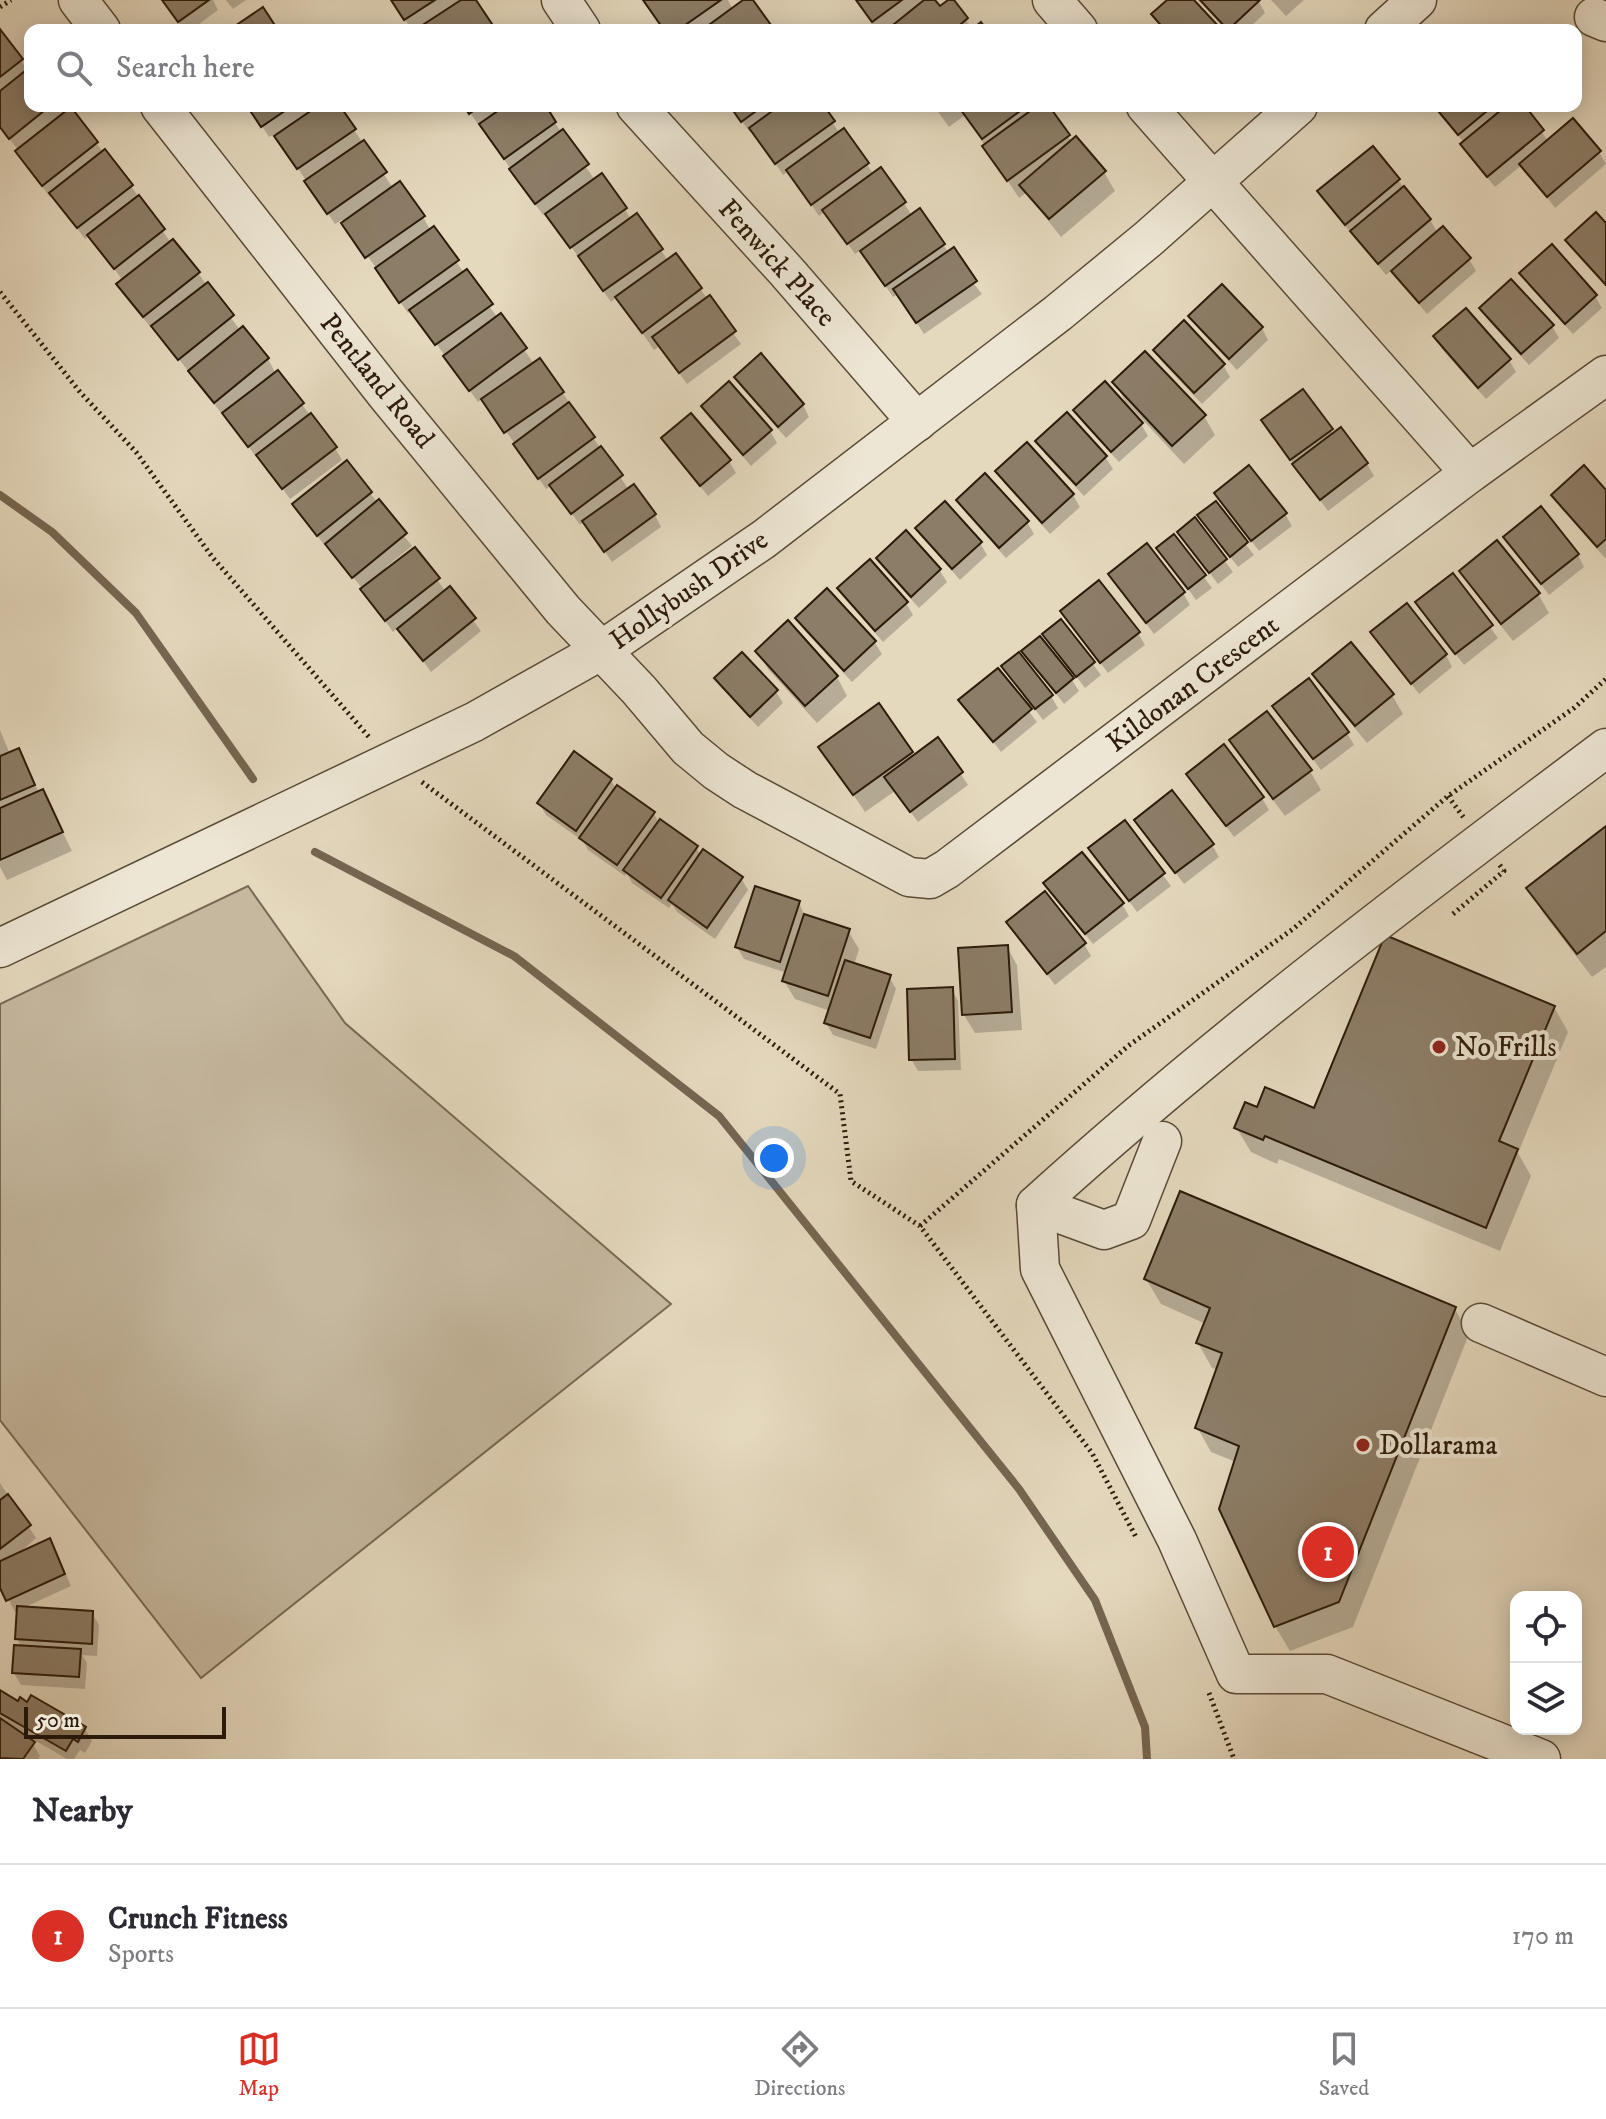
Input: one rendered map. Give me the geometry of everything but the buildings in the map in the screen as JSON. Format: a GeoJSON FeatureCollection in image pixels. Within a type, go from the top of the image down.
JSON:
{"type":"FeatureCollection","features":[{"type":"Feature","properties":{"kind":"street"},"geometry":{"type":"LineString","coordinates":[[78,0],[96,24]]}},
{"type":"Feature","properties":{"kind":"street"},"geometry":{"type":"LineString","coordinates":[[561,0],[577,24]]}},
{"type":"Feature","properties":{"kind":"street"},"geometry":{"type":"LineString","coordinates":[[1391,24],[1417,0]]}},
{"type":"Feature","properties":{"kind":"street","name":"Pentland Road"},"geometry":{"type":"LineString","coordinates":[[165,112],[386,394],[563,610],[602,650]]}},
{"type":"Feature","properties":{"kind":"street","name":"Fenwick Place"},"geometry":{"type":"LineString","coordinates":[[641,112],[787,272],[917,422]]}},
{"type":"Feature","properties":{"kind":"street"},"geometry":{"type":"LineString","coordinates":[[1151,112],[1470,473],[1606,375]]}},
{"type":"Feature","properties":{"kind":"street","name":"Hollybush Drive"},"geometry":{"type":"LineString","coordinates":[[0,948],[474,722],[602,650],[764,539],[1058,313],[1214,182],[1291,112]]}},
{"type":"Feature","properties":{"kind":"street","name":"Kildonan Crescent"},"geometry":{"type":"LineString","coordinates":[[602,650],[688,748],[716,771],[887,866],[909,877],[930,879],[991,837],[1470,473]]}},
{"type":"Feature","properties":{"kind":"street"},"geometry":{"type":"LineString","coordinates":[[1036,1205],[1123,1126],[1409,895],[1606,748]]}},
{"type":"Feature","properties":{"kind":"street"},"geometry":{"type":"LineString","coordinates":[[1036,1205],[1104,1230],[1131,1220],[1162,1141]]}},
{"type":"Feature","properties":{"kind":"street"},"geometry":{"type":"LineString","coordinates":[[1036,1205],[1040,1269],[1177,1540],[1236,1674],[1327,1674],[1541,1759]]}},
{"type":"Feature","properties":{"kind":"street"},"geometry":{"type":"LineString","coordinates":[[1481,1323],[1606,1377]]}},
{"type":"Feature","properties":{"kind":"path"},"geometry":{"type":"LineString","coordinates":[[0,7],[11,0]]}},
{"type":"Feature","properties":{"kind":"path"},"geometry":{"type":"LineString","coordinates":[[0,292],[80,392],[136,452],[213,558],[374,742]]}},
{"type":"Feature","properties":{"kind":"path"},"geometry":{"type":"LineString","coordinates":[[920,1226],[1128,1046],[1293,929],[1448,796],[1574,708],[1606,679]]}},
{"type":"Feature","properties":{"kind":"path"},"geometry":{"type":"LineString","coordinates":[[418,778],[840,1094],[851,1181],[920,1226],[1092,1453],[1141,1546]]}},
{"type":"Feature","properties":{"kind":"path"},"geometry":{"type":"LineString","coordinates":[[1209,1692],[1234,1759]]}},
{"type":"Feature","properties":{"kind":"shaded area"},"geometry":{"type":"Polygon","coordinates":[[[248,886],[345,1023],[671,1304],[201,1678],[0,1420],[0,1004],[248,886]]]}},
{"type":"Feature","properties":{"kind":"waterway"},"geometry":{"type":"LineString","coordinates":[[0,495],[52,532],[136,613],[253,779]]}},
{"type":"Feature","properties":{"kind":"waterway"},"geometry":{"type":"LineString","coordinates":[[315,852],[514,956],[719,1116],[1019,1489],[1095,1600],[1145,1727],[1147,1759]]}},
{"type":"Feature","properties":{"kind":"place","name":"No Frills"},"geometry":{"type":"Point","coordinates":[1439,1047]}},
{"type":"Feature","properties":{"kind":"place","name":"Dollarama"},"geometry":{"type":"Point","coordinates":[1363,1445]}},
{"type":"Feature","properties":{"kind":"place","name":"Crunch Fitness"},"geometry":{"type":"Point","coordinates":[1328,1552]}}]}
